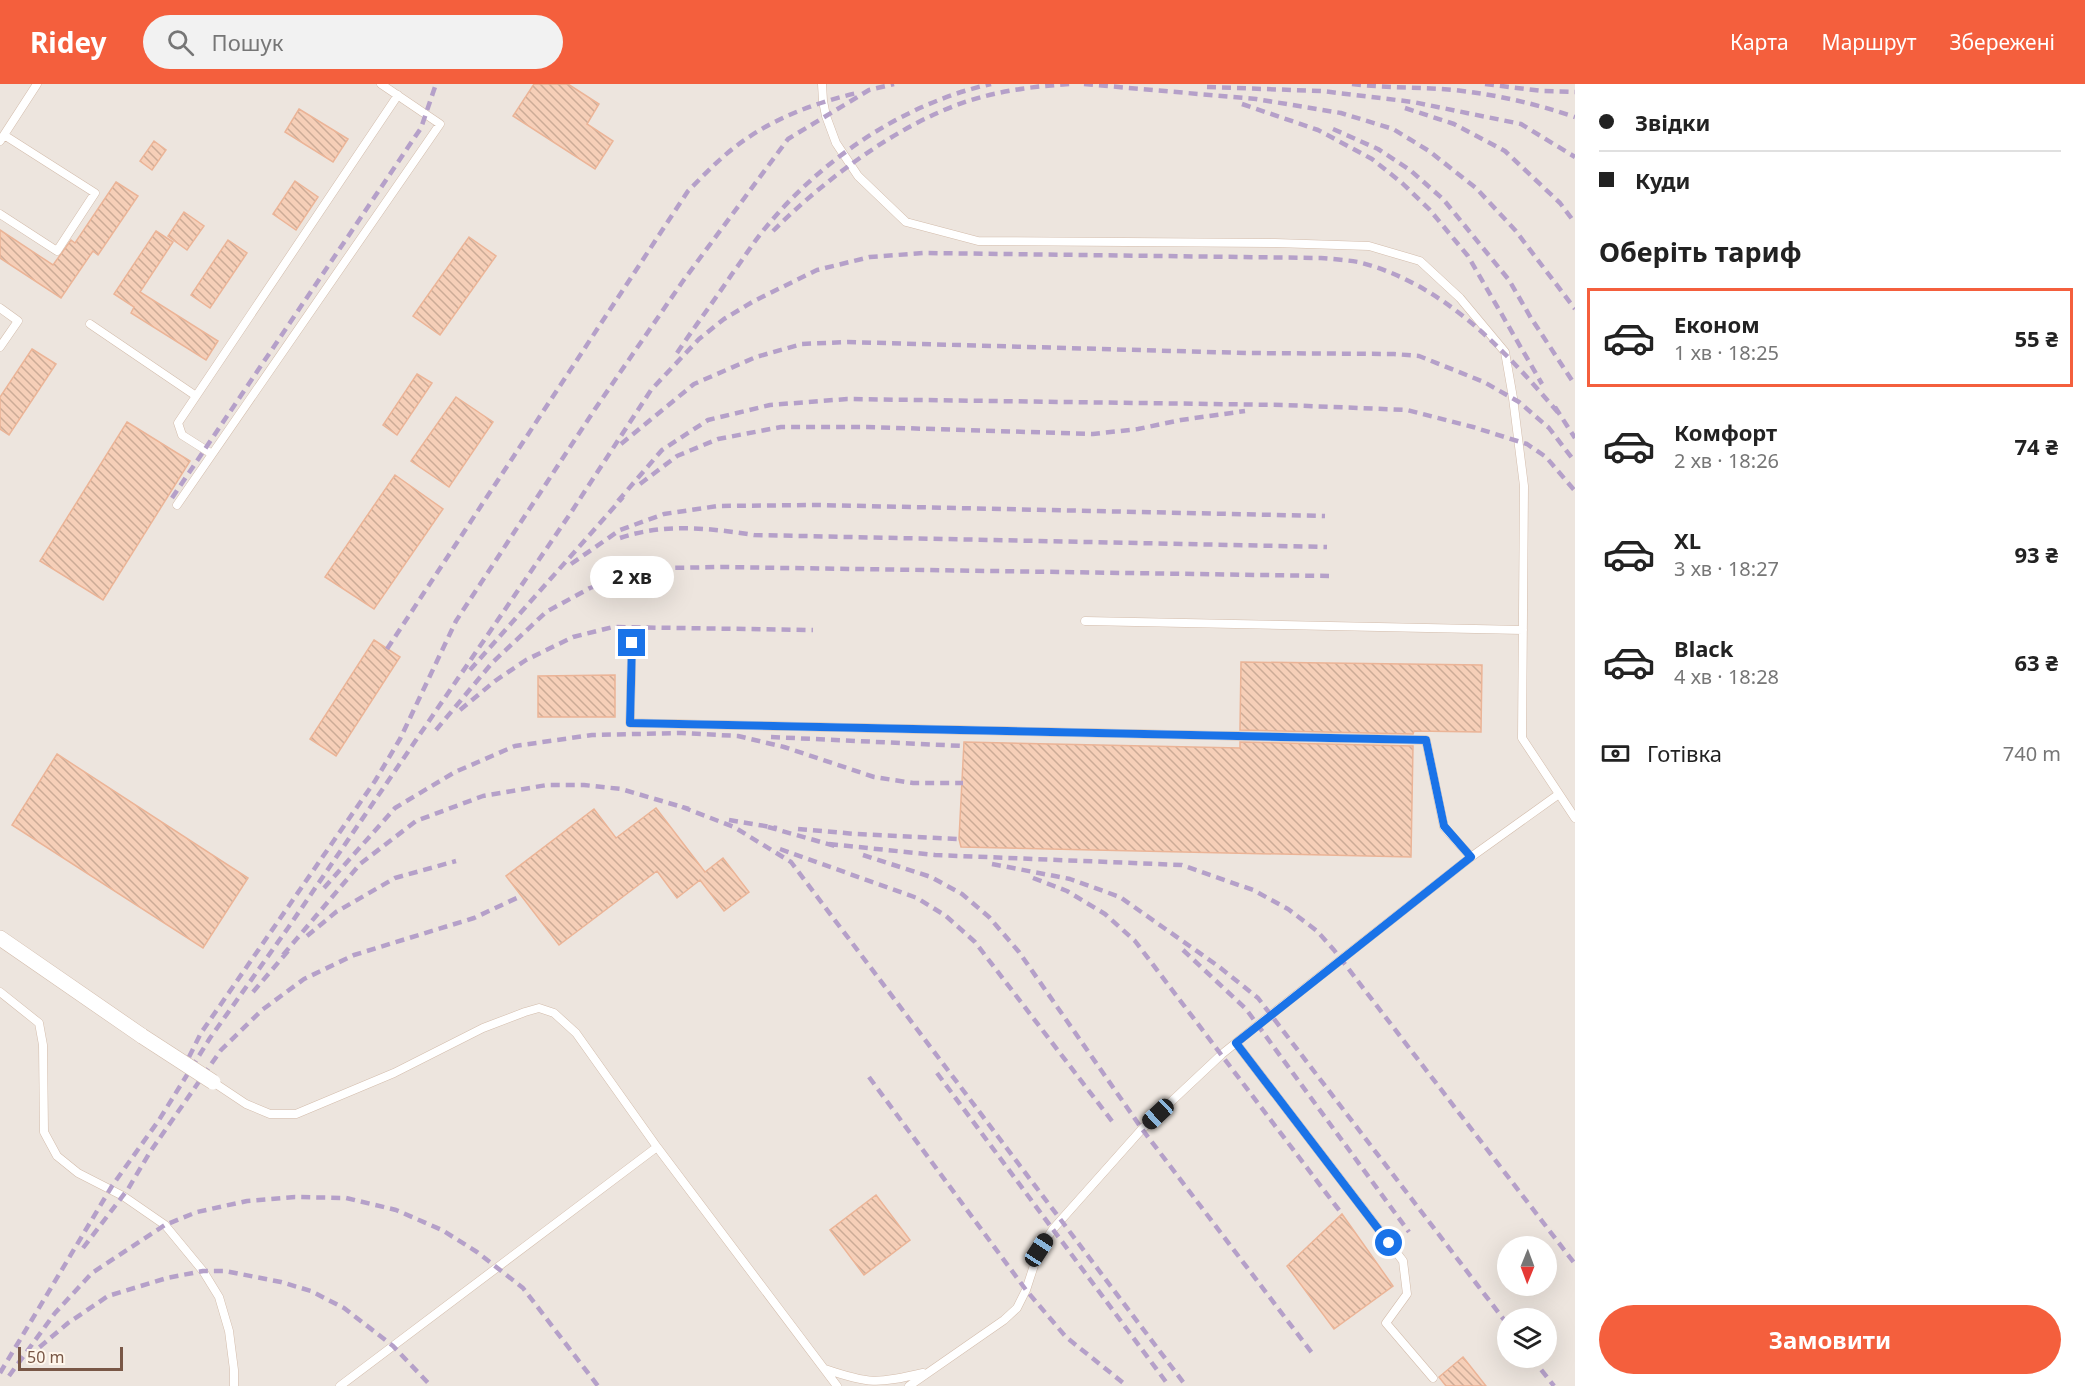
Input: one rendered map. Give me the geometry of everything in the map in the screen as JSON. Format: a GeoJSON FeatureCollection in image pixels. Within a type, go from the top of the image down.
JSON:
{"type":"FeatureCollection","features":[{"type":"Feature","properties":{"kind":"street"},"geometry":{"type":"LineString","coordinates":[[0,938],[213,1082]]}},
{"type":"Feature","properties":{"kind":"lane"},"geometry":{"type":"LineString","coordinates":[[0,214],[57,251],[95,193],[2,138],[37,84]]}},
{"type":"Feature","properties":{"kind":"lane"},"geometry":{"type":"LineString","coordinates":[[177,505],[440,124],[381,84]]}},
{"type":"Feature","properties":{"kind":"lane"},"geometry":{"type":"LineString","coordinates":[[822,84],[826,116],[844,155],[858,176],[906,222],[978,241],[1369,246],[1420,261],[1460,298],[1505,352],[1512,387],[1524,486],[1522,738],[1575,818]]}},
{"type":"Feature","properties":{"kind":"lane"},"geometry":{"type":"LineString","coordinates":[[212,454],[182,435],[178,423],[398,95]]}},
{"type":"Feature","properties":{"kind":"lane"},"geometry":{"type":"LineString","coordinates":[[0,308],[18,321],[0,347]]}},
{"type":"Feature","properties":{"kind":"lane"},"geometry":{"type":"LineString","coordinates":[[90,324],[196,396]]}},
{"type":"Feature","properties":{"kind":"lane"},"geometry":{"type":"LineString","coordinates":[[1085,621],[1523,630]]}},
{"type":"Feature","properties":{"kind":"lane"},"geometry":{"type":"LineString","coordinates":[[632,643],[630,723],[1426,740],[1444,826],[1471,857]]}},
{"type":"Feature","properties":{"kind":"lane"},"geometry":{"type":"LineString","coordinates":[[909,1386],[1004,1320],[1017,1308],[1026,1290],[1039,1250],[1053,1229],[1142,1129],[1236,1043],[1471,857],[1559,794]]}},
{"type":"Feature","properties":{"kind":"lane"},"geometry":{"type":"LineString","coordinates":[[0,992],[39,1023],[43,1045],[44,1132],[57,1156],[78,1173],[123,1196],[165,1225],[203,1270],[219,1297],[229,1331],[234,1386]]}},
{"type":"Feature","properties":{"kind":"lane"},"geometry":{"type":"LineString","coordinates":[[213,1082],[246,1104],[270,1114],[296,1114],[394,1073],[483,1028],[539,1008],[554,1013],[576,1033],[657,1148],[837,1386]]}},
{"type":"Feature","properties":{"kind":"lane"},"geometry":{"type":"LineString","coordinates":[[1236,1043],[1403,1261],[1407,1294],[1386,1323],[1433,1378]]}},
{"type":"Feature","properties":{"kind":"lane"},"geometry":{"type":"LineString","coordinates":[[340,1386],[657,1148]]}},
{"type":"Feature","properties":{"kind":"lane"},"geometry":{"type":"LineString","coordinates":[[825,1369],[858,1381],[874,1382],[927,1372]]}},
{"type":"Feature","properties":{"kind":"shaded area"},"geometry":{"type":"Polygon","coordinates":[[[0,84],[1575,84],[1575,1386],[0,1386],[0,84]]]}},
{"type":"Feature","properties":{"kind":"building"},"geometry":{"type":"Polygon","coordinates":[[[534,84],[568,84],[599,104],[587,124],[613,141],[595,169],[513,116],[534,84]]]}},
{"type":"Feature","properties":{"kind":"building"},"geometry":{"type":"Polygon","coordinates":[[[299,109],[348,139],[333,162],[285,132],[299,109]]]}},
{"type":"Feature","properties":{"kind":"building"},"geometry":{"type":"Polygon","coordinates":[[[154,141],[166,150],[152,170],[140,161],[154,141]]]}},
{"type":"Feature","properties":{"kind":"building"},"geometry":{"type":"Polygon","coordinates":[[[295,181],[318,197],[296,230],[273,214],[295,181]]]}},
{"type":"Feature","properties":{"kind":"building"},"geometry":{"type":"Polygon","coordinates":[[[116,182],[138,196],[98,255],[93,251],[61,298],[0,258],[0,230],[53,265],[71,240],[75,243],[116,182]]]}},
{"type":"Feature","properties":{"kind":"building"},"geometry":{"type":"Polygon","coordinates":[[[184,212],[204,226],[187,250],[168,236],[184,212]]]}},
{"type":"Feature","properties":{"kind":"building"},"geometry":{"type":"Polygon","coordinates":[[[156,231],[173,242],[140,292],[218,341],[206,360],[131,313],[134,307],[114,294],[156,231]]]}},
{"type":"Feature","properties":{"kind":"building"},"geometry":{"type":"Polygon","coordinates":[[[469,237],[496,256],[440,335],[413,316],[469,237]]]}},
{"type":"Feature","properties":{"kind":"building"},"geometry":{"type":"Polygon","coordinates":[[[228,240],[247,253],[210,308],[191,295],[228,240]]]}},
{"type":"Feature","properties":{"kind":"building"},"geometry":{"type":"Polygon","coordinates":[[[32,349],[56,364],[9,435],[0,429],[0,397],[32,349]]]}},
{"type":"Feature","properties":{"kind":"building"},"geometry":{"type":"Polygon","coordinates":[[[417,374],[432,383],[397,435],[383,425],[417,374]]]}},
{"type":"Feature","properties":{"kind":"building"},"geometry":{"type":"Polygon","coordinates":[[[456,397],[493,422],[449,487],[411,461],[456,397]]]}},
{"type":"Feature","properties":{"kind":"building"},"geometry":{"type":"Polygon","coordinates":[[[127,422],[190,461],[103,600],[40,561],[127,422]]]}},
{"type":"Feature","properties":{"kind":"building"},"geometry":{"type":"Polygon","coordinates":[[[395,475],[443,509],[374,609],[325,577],[395,475]]]}},
{"type":"Feature","properties":{"kind":"building"},"geometry":{"type":"Polygon","coordinates":[[[374,640],[400,657],[336,756],[310,739],[374,640]]]}},
{"type":"Feature","properties":{"kind":"building"},"geometry":{"type":"Polygon","coordinates":[[[1241,662],[1482,665],[1481,732],[1414,731],[1413,734],[1240,730],[1241,662]]]}},
{"type":"Feature","properties":{"kind":"building"},"geometry":{"type":"Polygon","coordinates":[[[615,675],[615,717],[538,717],[538,676],[615,675]]]}},
{"type":"Feature","properties":{"kind":"building"},"geometry":{"type":"Polygon","coordinates":[[[964,742],[1240,748],[1240,742],[1413,746],[1411,857],[961,847],[959,839],[964,742]]]}},
{"type":"Feature","properties":{"kind":"building"},"geometry":{"type":"Polygon","coordinates":[[[57,754],[248,878],[203,948],[12,825],[57,754]]]}},
{"type":"Feature","properties":{"kind":"building"},"geometry":{"type":"Polygon","coordinates":[[[656,808],[705,872],[723,858],[749,892],[724,911],[700,880],[677,898],[657,871],[559,945],[506,876],[594,809],[616,838],[656,808]]]}},
{"type":"Feature","properties":{"kind":"building"},"geometry":{"type":"Polygon","coordinates":[[[876,1195],[910,1240],[864,1275],[830,1230],[876,1195]]]}},
{"type":"Feature","properties":{"kind":"building"},"geometry":{"type":"Polygon","coordinates":[[[1342,1214],[1393,1286],[1334,1329],[1287,1266],[1342,1214]]]}},
{"type":"Feature","properties":{"kind":"building"},"geometry":{"type":"Polygon","coordinates":[[[1463,1357],[1486,1386],[1446,1386],[1439,1377],[1463,1357]]]}},
{"type":"Feature","properties":{"kind":"railway"},"geometry":{"type":"LineString","coordinates":[[172,498],[421,128],[436,84]]}},
{"type":"Feature","properties":{"kind":"railway"},"geometry":{"type":"LineString","coordinates":[[189,1057],[201,1033],[375,781],[400,739],[456,621],[595,409],[683,281],[788,139],[869,90],[894,84]]}},
{"type":"Feature","properties":{"kind":"railway"},"geometry":{"type":"LineString","coordinates":[[677,353],[762,232],[789,201],[814,178],[840,156],[897,119],[959,93],[991,84]]}},
{"type":"Feature","properties":{"kind":"railway"},"geometry":{"type":"LineString","coordinates":[[773,231],[815,192],[863,156],[915,124],[942,111],[981,97],[1020,89],[1071,84]]}},
{"type":"Feature","properties":{"kind":"railway"},"geometry":{"type":"LineString","coordinates":[[1084,84],[1256,99],[1341,113],[1393,129],[1429,151],[1476,188],[1515,230],[1575,309]]}},
{"type":"Feature","properties":{"kind":"railway"},"geometry":{"type":"LineString","coordinates":[[1352,84],[1470,92],[1515,100],[1575,117]]}},
{"type":"Feature","properties":{"kind":"railway"},"geometry":{"type":"LineString","coordinates":[[1485,84],[1542,91],[1575,92]]}},
{"type":"Feature","properties":{"kind":"railway"},"geometry":{"type":"LineString","coordinates":[[1207,87],[1322,91],[1413,102],[1521,124],[1575,157]]}},
{"type":"Feature","properties":{"kind":"railway"},"geometry":{"type":"LineString","coordinates":[[387,649],[688,191],[729,152],[763,128],[809,107],[857,93]]}},
{"type":"Feature","properties":{"kind":"railway"},"geometry":{"type":"LineString","coordinates":[[1242,104],[1318,130],[1372,159],[1402,183],[1429,209],[1468,256],[1542,384]]}},
{"type":"Feature","properties":{"kind":"railway"},"geometry":{"type":"LineString","coordinates":[[1405,108],[1454,124],[1505,151],[1560,203],[1575,223]]}},
{"type":"Feature","properties":{"kind":"railway"},"geometry":{"type":"LineString","coordinates":[[1333,129],[1378,149],[1410,170],[1443,199],[1509,280],[1575,385]]}},
{"type":"Feature","properties":{"kind":"railway"},"geometry":{"type":"LineString","coordinates":[[0,1373],[112,1186],[159,1120],[210,1038],[288,928],[568,517],[651,390],[699,339],[724,319],[754,301],[817,270],[870,257],[924,253],[1344,260],[1389,272],[1445,302],[1494,344],[1560,415]]}},
{"type":"Feature","properties":{"kind":"railway"},"geometry":{"type":"LineString","coordinates":[[621,444],[694,384],[756,357],[802,344],[848,342],[1419,356],[1484,382],[1519,402],[1549,428],[1575,462]]}},
{"type":"Feature","properties":{"kind":"railway"},"geometry":{"type":"LineString","coordinates":[[618,501],[662,450],[708,420],[770,405],[847,399],[1285,405],[1407,410],[1527,444],[1546,457],[1575,491]]}},
{"type":"Feature","properties":{"kind":"railway"},"geometry":{"type":"LineString","coordinates":[[1555,407],[1575,438]]}},
{"type":"Feature","properties":{"kind":"railway"},"geometry":{"type":"LineString","coordinates":[[640,484],[677,456],[718,439],[781,427],[867,427],[1093,434],[1245,411]]}},
{"type":"Feature","properties":{"kind":"railway"},"geometry":{"type":"LineString","coordinates":[[470,670],[623,497]]}},
{"type":"Feature","properties":{"kind":"railway"},"geometry":{"type":"LineString","coordinates":[[571,564],[620,530],[664,514],[718,506],[817,505],[1325,516]]}},
{"type":"Feature","properties":{"kind":"railway"},"geometry":{"type":"LineString","coordinates":[[620,538],[653,530],[687,528],[754,535],[1327,547]]}},
{"type":"Feature","properties":{"kind":"railway"},"geometry":{"type":"LineString","coordinates":[[436,730],[492,663],[546,612],[590,588],[635,572],[664,568],[721,567],[1329,576]]}},
{"type":"Feature","properties":{"kind":"railway"},"geometry":{"type":"LineString","coordinates":[[460,710],[495,681],[526,660],[573,637],[613,627],[813,630]]}},
{"type":"Feature","properties":{"kind":"railway"},"geometry":{"type":"LineString","coordinates":[[324,888],[395,808],[455,772],[515,746],[592,735],[682,733],[738,736],[784,747],[874,777],[913,783],[963,783]]}},
{"type":"Feature","properties":{"kind":"railway"},"geometry":{"type":"LineString","coordinates":[[771,737],[964,746]]}},
{"type":"Feature","properties":{"kind":"railway"},"geometry":{"type":"LineString","coordinates":[[283,955],[360,864],[416,821],[483,796],[547,785],[584,785],[621,789],[689,809]]}},
{"type":"Feature","properties":{"kind":"railway"},"geometry":{"type":"LineString","coordinates":[[682,807],[734,827],[791,862],[1186,1386]]}},
{"type":"Feature","properties":{"kind":"railway"},"geometry":{"type":"LineString","coordinates":[[729,820],[777,828]]}},
{"type":"Feature","properties":{"kind":"railway"},"geometry":{"type":"LineString","coordinates":[[768,827],[835,846]]}},
{"type":"Feature","properties":{"kind":"railway"},"geometry":{"type":"LineString","coordinates":[[798,829],[959,839]]}},
{"type":"Feature","properties":{"kind":"railway"},"geometry":{"type":"LineString","coordinates":[[829,844],[935,855],[1182,865],[1253,890],[1288,909],[1317,931],[1334,950],[1575,1264]]}},
{"type":"Feature","properties":{"kind":"railway"},"geometry":{"type":"LineString","coordinates":[[780,849],[917,898],[946,916],[975,942],[1115,1125]]}},
{"type":"Feature","properties":{"kind":"railway"},"geometry":{"type":"LineString","coordinates":[[863,855],[931,877],[962,894],[989,917],[1019,952],[1142,1129],[1312,1353]]}},
{"type":"Feature","properties":{"kind":"railway"},"geometry":{"type":"LineString","coordinates":[[307,936],[336,912],[395,878],[456,861]]}},
{"type":"Feature","properties":{"kind":"railway"},"geometry":{"type":"LineString","coordinates":[[992,864],[1070,879],[1120,897],[1218,966],[1258,998],[1497,1311]]}},
{"type":"Feature","properties":{"kind":"railway"},"geometry":{"type":"LineString","coordinates":[[1033,878],[1067,891],[1105,914],[1135,941],[1342,1214]]}},
{"type":"Feature","properties":{"kind":"railway"},"geometry":{"type":"LineString","coordinates":[[83,1248],[128,1189],[150,1152],[221,1050],[262,1010],[304,979],[354,955],[474,918],[521,896]]}},
{"type":"Feature","properties":{"kind":"railway"},"geometry":{"type":"LineString","coordinates":[[1183,950],[1246,1009],[1409,1232]]}},
{"type":"Feature","properties":{"kind":"railway"},"geometry":{"type":"LineString","coordinates":[[253,992],[288,951]]}},
{"type":"Feature","properties":{"kind":"railway"},"geometry":{"type":"LineString","coordinates":[[937,1073],[1169,1386]]}},
{"type":"Feature","properties":{"kind":"railway"},"geometry":{"type":"LineString","coordinates":[[869,1077],[1026,1290],[1066,1337],[1127,1386]]}},
{"type":"Feature","properties":{"kind":"railway"},"geometry":{"type":"LineString","coordinates":[[9,1376],[55,1313],[92,1273],[165,1225],[197,1212],[247,1201],[295,1197],[346,1198],[396,1210],[442,1230],[477,1252],[523,1288],[598,1386]]}},
{"type":"Feature","properties":{"kind":"railway"},"geometry":{"type":"LineString","coordinates":[[28,1357],[68,1323],[108,1296],[167,1278],[203,1271],[225,1271],[281,1282],[311,1291],[344,1308],[393,1346],[431,1386]]}},
{"type":"Feature","properties":{"kind":"railway"},"geometry":{"type":"LineString","coordinates":[[1540,1368],[1554,1386]]}},
{"type":"Feature","properties":{"kind":"route"},"geometry":{"type":"LineString","coordinates":[[632,643],[630,723],[1426,740],[1444,826],[1471,857],[1236,1043],[1389,1243]]}}]}
